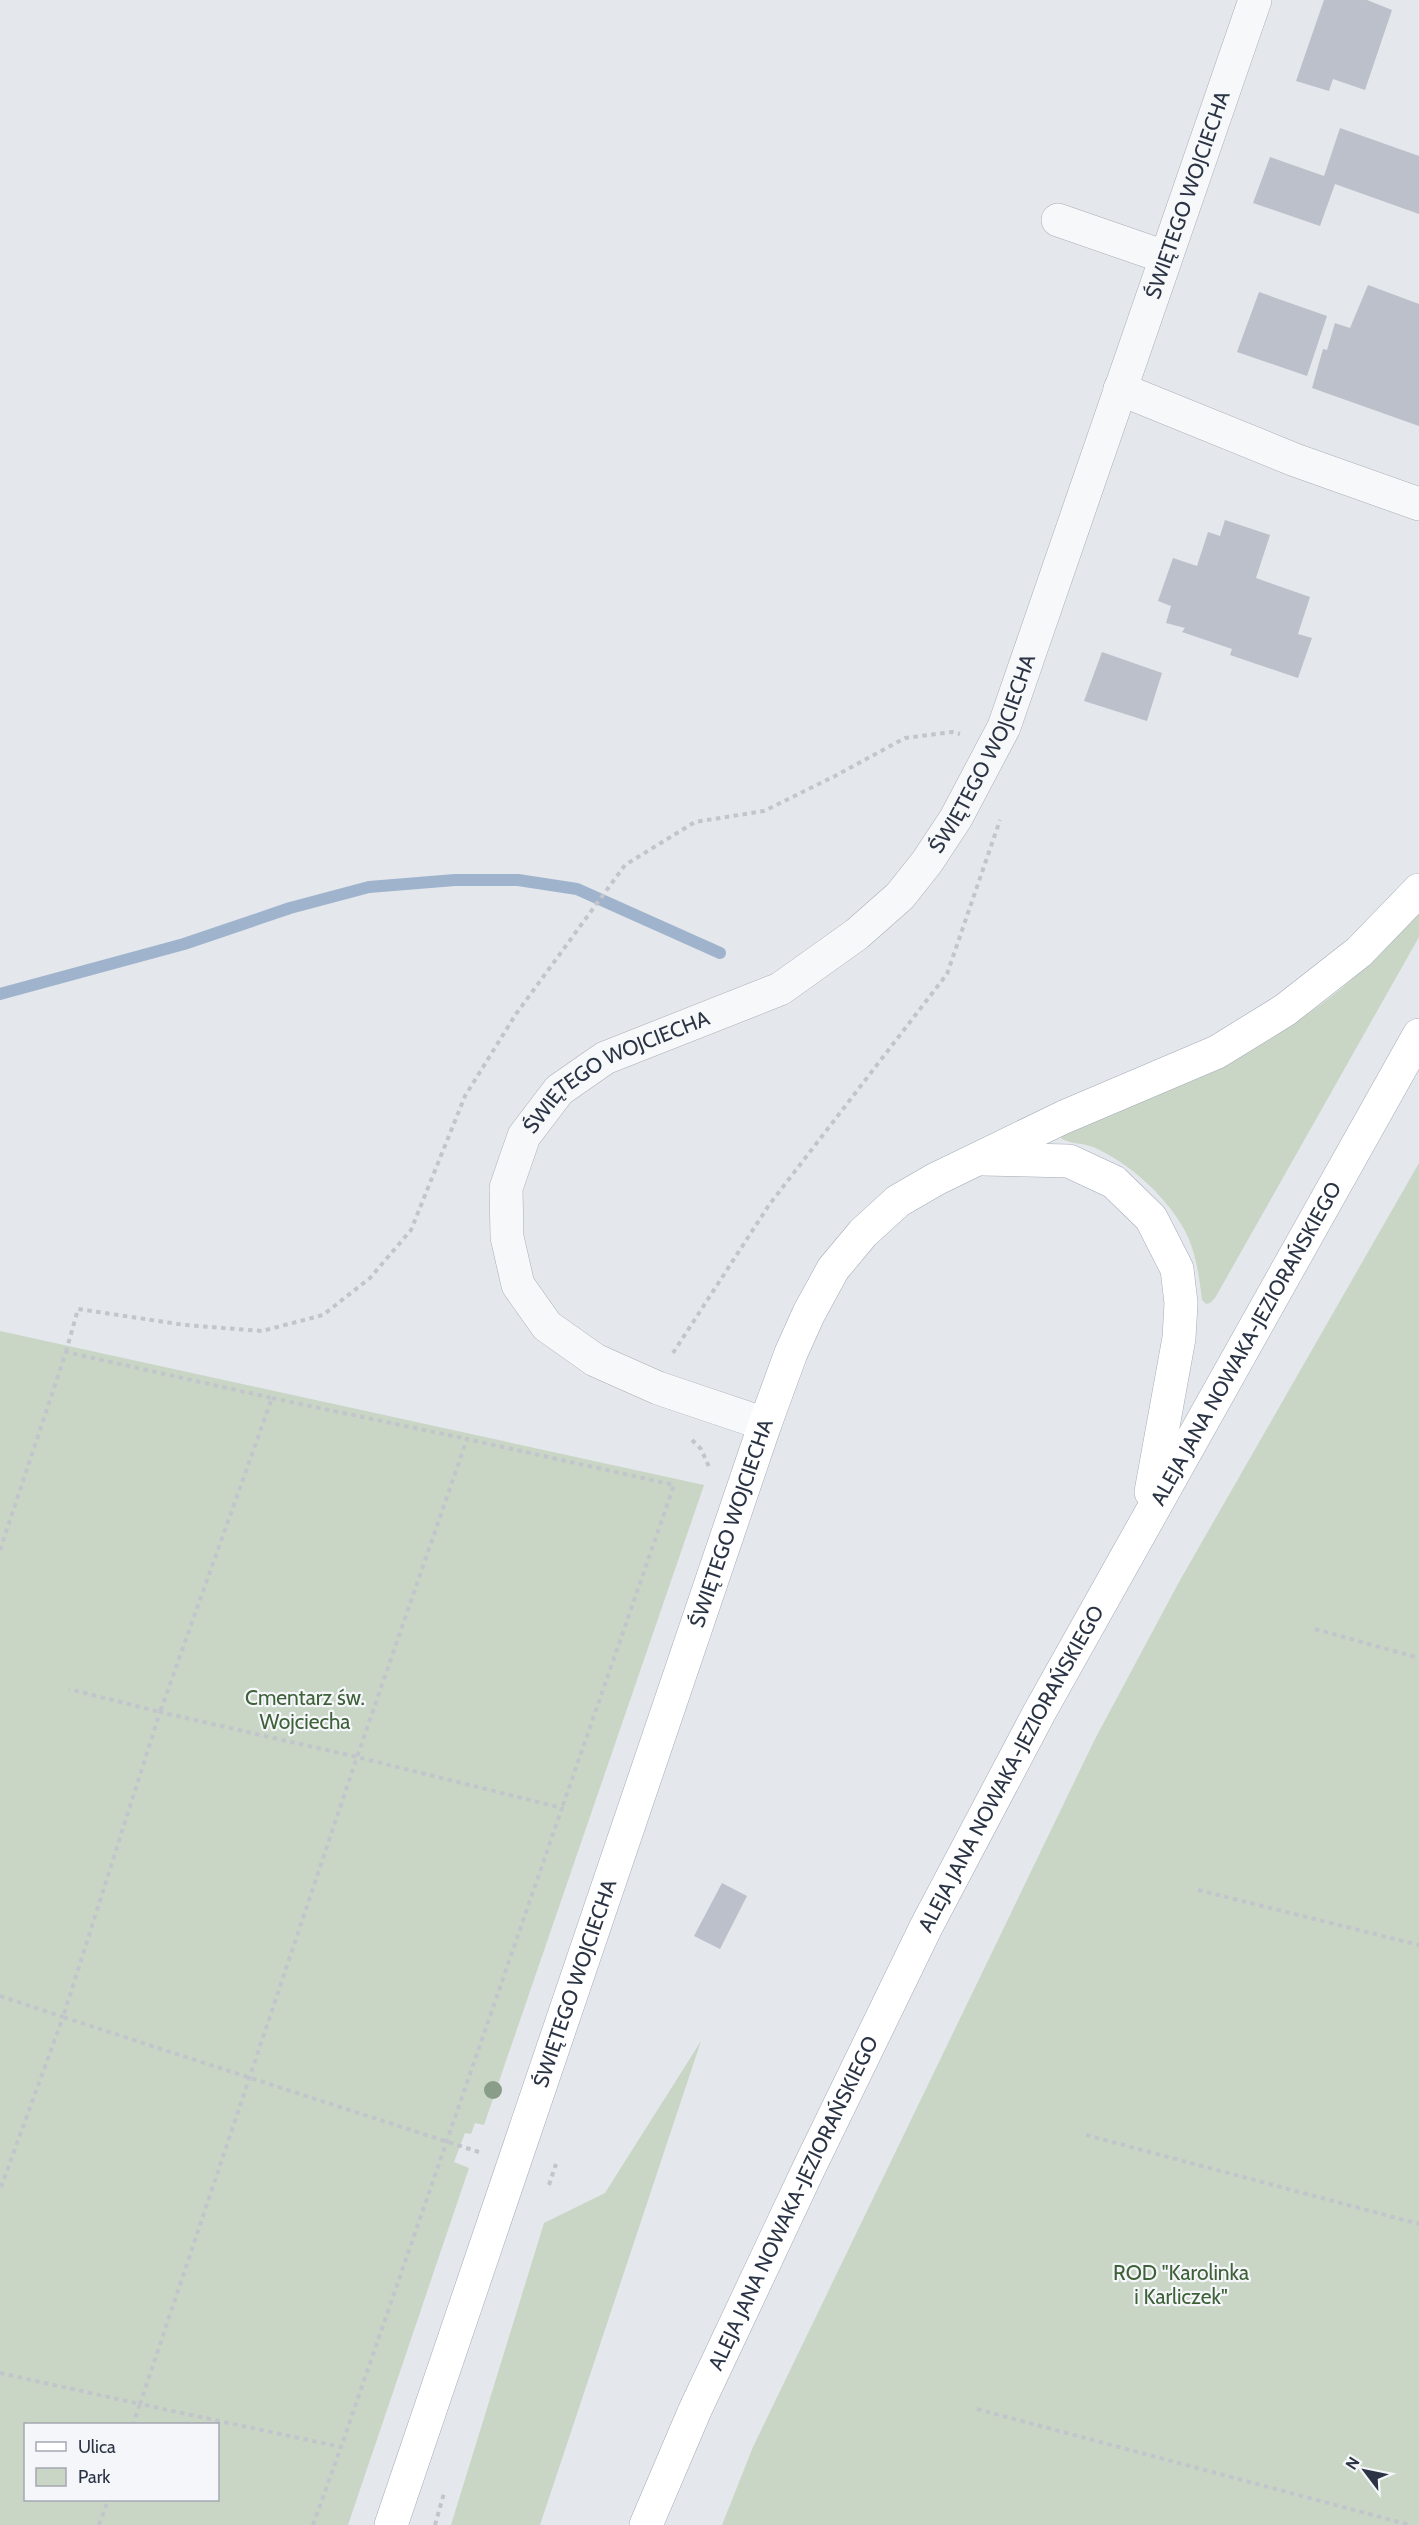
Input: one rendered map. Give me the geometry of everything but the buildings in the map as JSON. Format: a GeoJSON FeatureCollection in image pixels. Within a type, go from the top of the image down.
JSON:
{"type":"FeatureCollection","features":[{"type":"Feature","properties":{"kind":"main road"},"geometry":{"type":"LineString","coordinates":[[765,1424],[791,1353],[833,1269],[863,1233],[898,1202],[936,1179],[1064,1117],[1218,1052],[1285,1010],[1359,952],[1419,890]]}},
{"type":"Feature","properties":{"kind":"main road","name":"ALEJA JANA NOWAKA-JEZIORAŃSKIEGO"},"geometry":{"type":"LineString","coordinates":[[646,2525],[700,2400],[926,1927],[1039,1713],[1146,1518],[1419,1035]]}},
{"type":"Feature","properties":{"kind":"main road"},"geometry":{"type":"LineString","coordinates":[[978,1159],[1069,1161],[1114,1182],[1151,1218],[1177,1269],[1181,1303],[1179,1338],[1146,1518]]}},
{"type":"Feature","properties":{"kind":"main road","name":"ŚWIĘTEGO WOJCIECHA"},"geometry":{"type":"LineString","coordinates":[[390,2525],[765,1424]]}},
{"type":"Feature","properties":{"kind":"street","name":"ŚWIĘTEGO WOJCIECHA"},"geometry":{"type":"LineString","coordinates":[[765,1424],[658,1388],[595,1360],[547,1326],[518,1285],[507,1237],[506,1188],[524,1136],[559,1090],[605,1058],[780,988],[857,934],[900,896],[927,862],[956,818],[1004,727],[1255,0]]}},
{"type":"Feature","properties":{"kind":"street"},"geometry":{"type":"LineString","coordinates":[[1058,220],[1165,257]]}},
{"type":"Feature","properties":{"kind":"street"},"geometry":{"type":"LineString","coordinates":[[1120,389],[1295,460],[1419,504]]}},
{"type":"Feature","properties":{"kind":"path"},"geometry":{"type":"LineString","coordinates":[[0,1550],[68,1346],[78,1309],[185,1325],[262,1332],[323,1315],[370,1278],[411,1230],[465,1096],[516,1014],[625,866],[695,822],[764,812],[905,738],[952,732],[996,742]]}},
{"type":"Feature","properties":{"kind":"path"},"geometry":{"type":"LineString","coordinates":[[673,1354],[769,1205],[948,974],[1001,816]]}},
{"type":"Feature","properties":{"kind":"path"},"geometry":{"type":"LineString","coordinates":[[66,1352],[674,1485],[313,2525]]}},
{"type":"Feature","properties":{"kind":"path"},"geometry":{"type":"LineString","coordinates":[[0,2190],[63,2017],[160,1712],[272,1398]]}},
{"type":"Feature","properties":{"kind":"path"},"geometry":{"type":"LineString","coordinates":[[133,2423],[466,1439]]}},
{"type":"Feature","properties":{"kind":"path"},"geometry":{"type":"LineString","coordinates":[[1315,1629],[1419,1658]]}},
{"type":"Feature","properties":{"kind":"path"},"geometry":{"type":"LineString","coordinates":[[69,1689],[562,1808]]}},
{"type":"Feature","properties":{"kind":"path"},"geometry":{"type":"LineString","coordinates":[[1198,1890],[1419,1945]]}},
{"type":"Feature","properties":{"kind":"path"},"geometry":{"type":"LineString","coordinates":[[0,1996],[488,2155]]}},
{"type":"Feature","properties":{"kind":"path"},"geometry":{"type":"LineString","coordinates":[[1086,2135],[1419,2224]]}},
{"type":"Feature","properties":{"kind":"path"},"geometry":{"type":"LineString","coordinates":[[0,2373],[341,2447]]}},
{"type":"Feature","properties":{"kind":"path"},"geometry":{"type":"LineString","coordinates":[[977,2409],[1410,2525]]}},
{"type":"Feature","properties":{"kind":"path"},"geometry":{"type":"LineString","coordinates":[[99,2525],[107,2501]]}},
{"type":"Feature","properties":{"kind":"green space"},"geometry":{"type":"Polygon","coordinates":[[[1419,909],[1419,937],[1215,1298],[1206,1304],[1202,1300],[1196,1264],[1188,1237],[1167,1204],[1145,1181],[1119,1161],[1093,1147],[1066,1141],[1060,1135],[1069,1129],[1172,1088],[1271,1038],[1344,987],[1419,909]]]}},
{"type":"Feature","properties":{"kind":"green space","name":"ROD \"Karolinka i Karliczek\""},"geometry":{"type":"Polygon","coordinates":[[[1419,1163],[1419,2525],[722,2525],[753,2447],[1095,1739],[1179,1582],[1419,1163]]]}},
{"type":"Feature","properties":{"kind":"green space","name":"Cmentarz św. Wojciecha"},"geometry":{"type":"Polygon","coordinates":[[[0,1331],[704,1485],[484,2125],[475,2123],[471,2134],[465,2133],[454,2162],[469,2168],[348,2525],[0,2525],[0,1331]]]}},
{"type":"Feature","properties":{"kind":"green space"},"geometry":{"type":"Polygon","coordinates":[[[701,2041],[540,2525],[451,2525],[544,2223],[605,2193],[701,2041]]]}},
{"type":"Feature","properties":{"kind":"waterway"},"geometry":{"type":"LineString","coordinates":[[0,994],[184,944],[290,908],[369,887],[455,880],[518,880],[577,889],[720,953]]}}]}
